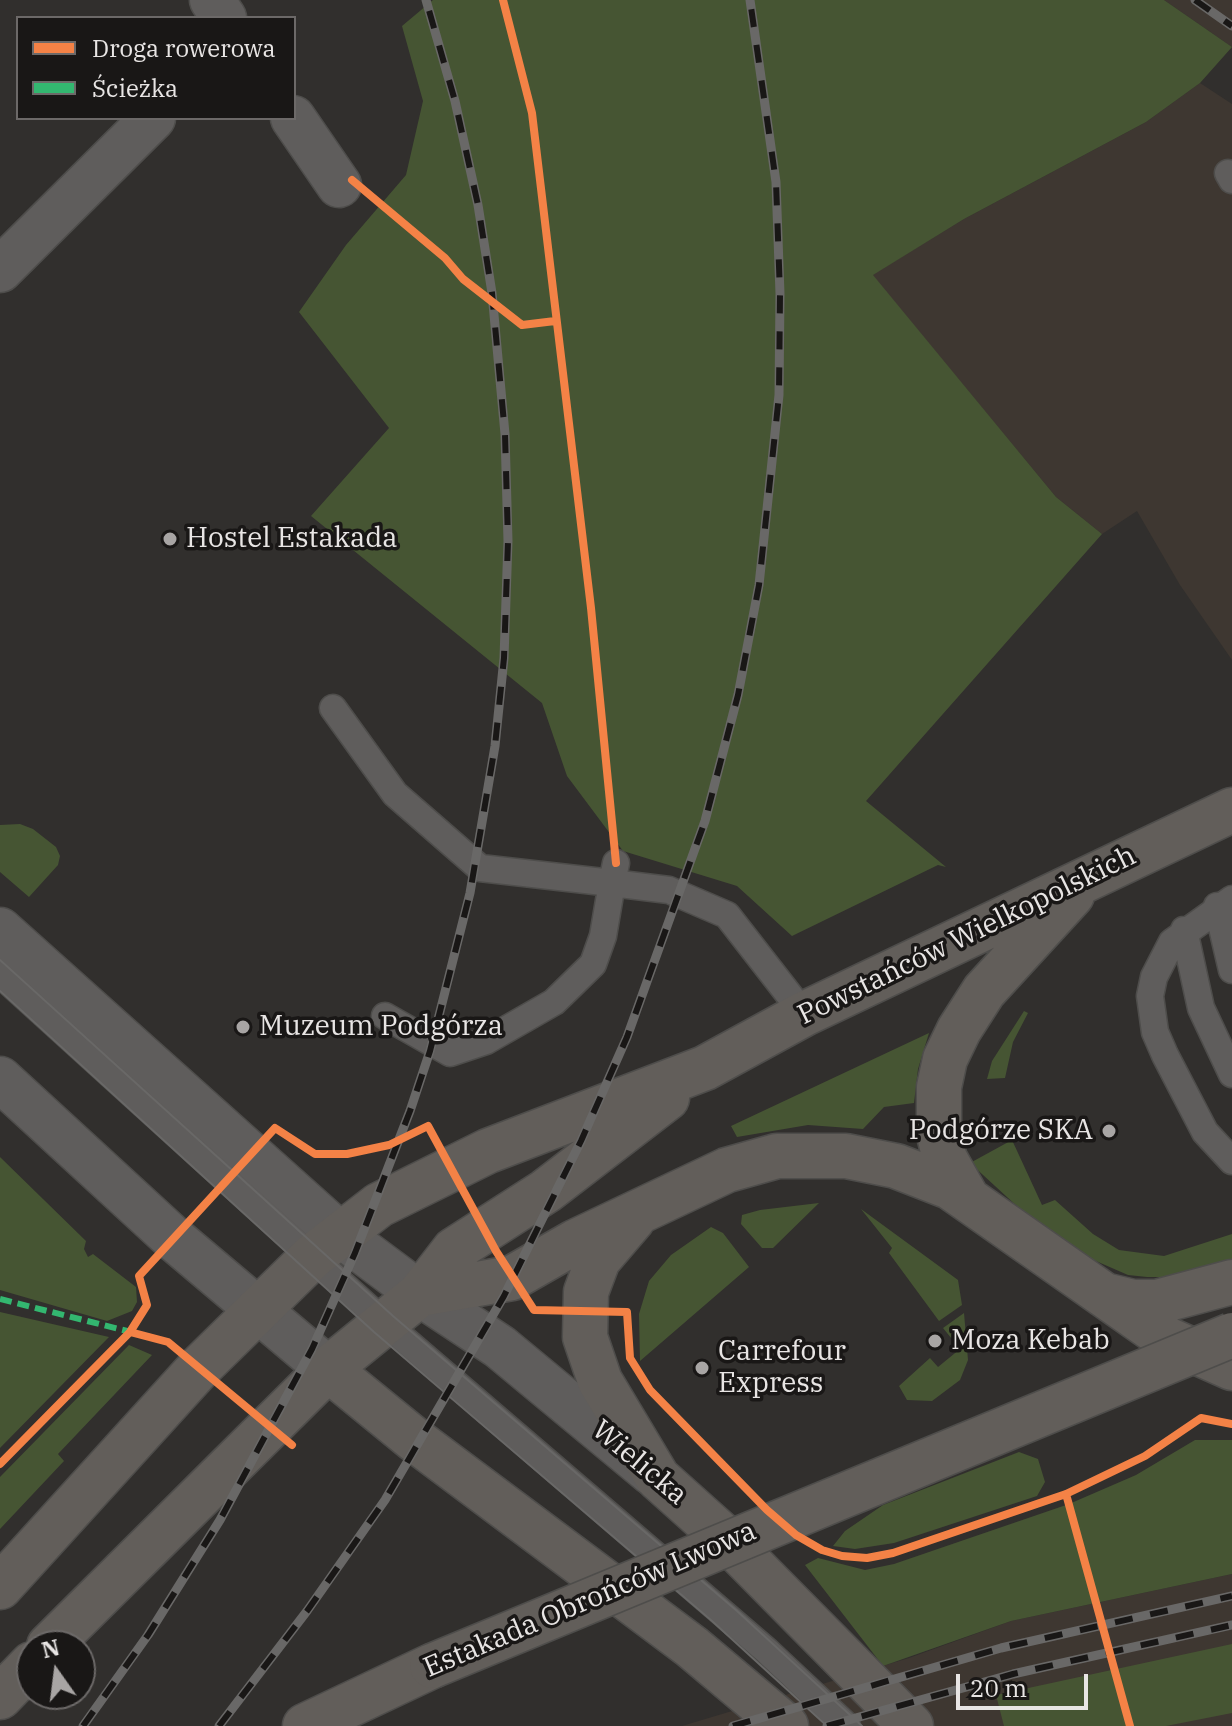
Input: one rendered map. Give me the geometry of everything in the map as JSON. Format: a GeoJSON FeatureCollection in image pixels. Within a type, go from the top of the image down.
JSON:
{"type":"FeatureCollection","features":[{"type":"Feature","properties":{"kind":"main road","name":"Powstańców Wielkopolskich"},"geometry":{"type":"LineString","coordinates":[[0,1587],[198,1369],[326,1244],[379,1205],[488,1151],[705,1068],[804,1014],[1232,810]]}},
{"type":"Feature","properties":{"kind":"main road"},"geometry":{"type":"LineString","coordinates":[[967,1198],[945,1159],[939,1135],[937,1117],[945,1059],[984,991],[1090,876]]}},
{"type":"Feature","properties":{"kind":"main road","name":"Powstańców Wielkopolskich"},"geometry":{"type":"LineString","coordinates":[[65,1630],[328,1369],[420,1294],[454,1250],[546,1191],[705,1068]]}},
{"type":"Feature","properties":{"kind":"main road","name":"Powstańców Wielkopolskich"},"geometry":{"type":"LineString","coordinates":[[420,1294],[512,1278],[575,1242],[727,1170],[798,1154],[846,1156],[896,1166],[950,1187],[1097,1294],[1167,1339],[1232,1368]]}},
{"type":"Feature","properties":{"kind":"main road","name":"Powstańców Wielkopolskich"},"geometry":{"type":"LineString","coordinates":[[647,1208],[623,1227],[598,1260],[586,1292],[583,1325],[587,1350],[600,1381],[658,1478]]}},
{"type":"Feature","properties":{"kind":"main road"},"geometry":{"type":"LineString","coordinates":[[1097,1294],[1133,1302],[1157,1302],[1232,1282]]}},
{"type":"Feature","properties":{"kind":"main road","name":"Estakada Obrońców Lwowa"},"geometry":{"type":"LineString","coordinates":[[305,1726],[432,1666],[1232,1335]]}},
{"type":"Feature","properties":{"kind":"main road"},"geometry":{"type":"LineString","coordinates":[[328,1369],[415,1440],[692,1647],[786,1726]]}},
{"type":"Feature","properties":{"kind":"main road","name":"Wielicka"},"geometry":{"type":"LineString","coordinates":[[658,1478],[725,1538],[911,1726]]}},
{"type":"Feature","properties":{"kind":"main road"},"geometry":{"type":"LineString","coordinates":[[0,1697],[16,1680]]}},
{"type":"Feature","properties":{"kind":"street"},"geometry":{"type":"LineString","coordinates":[[0,270],[151,120]]}},
{"type":"Feature","properties":{"kind":"street"},"geometry":{"type":"LineString","coordinates":[[294,120],[339,185]]}},
{"type":"Feature","properties":{"kind":"street","name":"Wielicka"},"geometry":{"type":"LineString","coordinates":[[0,930],[326,1244],[420,1294],[500,1347],[658,1478]]}},
{"type":"Feature","properties":{"kind":"street"},"geometry":{"type":"LineString","coordinates":[[0,1079],[258,1311],[328,1369]]}},
{"type":"Feature","properties":{"kind":"lane"},"geometry":{"type":"LineString","coordinates":[[333,708],[395,794],[480,868],[614,873],[669,890],[727,915],[804,1014]]}},
{"type":"Feature","properties":{"kind":"lane"},"geometry":{"type":"LineString","coordinates":[[385,1016],[450,1053],[486,1041],[554,1002],[593,964],[603,936],[614,873]]}},
{"type":"Feature","properties":{"kind":"lane"},"geometry":{"type":"LineString","coordinates":[[1232,970],[1225,902],[1172,942],[1154,977],[1150,996],[1152,1019],[1165,1055],[1205,1132],[1232,1161]]}},
{"type":"Feature","properties":{"kind":"lane"},"geometry":{"type":"LineString","coordinates":[[1184,930],[1201,1008],[1232,1074]]}},
{"type":"Feature","properties":{"kind":"lane"},"geometry":{"type":"LineString","coordinates":[[0,974],[326,1244],[385,1323],[767,1651],[847,1726]]}},
{"type":"Feature","properties":{"kind":"shaded area"},"geometry":{"type":"Polygon","coordinates":[[[1164,0],[1232,0],[1232,47],[1164,0]]]}},
{"type":"Feature","properties":{"kind":"shaded area"},"geometry":{"type":"Polygon","coordinates":[[[1200,83],[1232,104],[1232,660],[1180,585],[1137,511],[1102,534],[1056,497],[872,275],[964,219],[1146,122],[1200,83]]]}},
{"type":"Feature","properties":{"kind":"shaded area"},"geometry":{"type":"Polygon","coordinates":[[[1232,1574],[1232,1726],[682,1726],[909,1658],[1011,1621],[1232,1574]]]}},
{"type":"Feature","properties":{"kind":"green space"},"geometry":{"type":"Polygon","coordinates":[[[433,0],[1164,0],[1232,47],[1200,83],[1146,122],[964,219],[873,275],[1056,497],[1102,534],[866,801],[946,867],[938,865],[792,936],[737,886],[623,851],[567,776],[542,703],[311,516],[389,428],[299,312],[346,245],[406,175],[423,101],[402,26],[433,0]]]}},
{"type":"Feature","properties":{"kind":"green space"},"geometry":{"type":"Polygon","coordinates":[[[20,824],[33,829],[56,847],[60,856],[58,865],[29,897],[0,872],[0,825],[20,824]]]}},
{"type":"Feature","properties":{"kind":"green space"},"geometry":{"type":"Polygon","coordinates":[[[1024,1011],[1028,1013],[1013,1042],[1005,1078],[987,1079],[992,1061],[1024,1011]]]}},
{"type":"Feature","properties":{"kind":"green space"},"geometry":{"type":"Polygon","coordinates":[[[929,1033],[918,1069],[914,1103],[884,1107],[863,1129],[808,1125],[737,1137],[731,1126],[929,1033]]]}},
{"type":"Feature","properties":{"kind":"green space"},"geometry":{"type":"Polygon","coordinates":[[[1012,1140],[1042,1205],[1055,1200],[1093,1234],[1119,1250],[1164,1256],[1232,1234],[1232,1261],[1165,1277],[1147,1277],[1128,1275],[1089,1258],[1020,1209],[970,1163],[1012,1140]]]}},
{"type":"Feature","properties":{"kind":"green space"},"geometry":{"type":"Polygon","coordinates":[[[0,1157],[86,1241],[84,1249],[88,1257],[93,1254],[136,1287],[137,1302],[132,1311],[107,1321],[0,1290],[0,1157]]]}},
{"type":"Feature","properties":{"kind":"green space"},"geometry":{"type":"Polygon","coordinates":[[[819,1203],[773,1248],[762,1248],[741,1224],[742,1215],[760,1210],[819,1203]]]}},
{"type":"Feature","properties":{"kind":"green space"},"geometry":{"type":"Polygon","coordinates":[[[861,1209],[958,1280],[962,1305],[939,1321],[889,1253],[892,1248],[861,1209]]]}},
{"type":"Feature","properties":{"kind":"green space"},"geometry":{"type":"Polygon","coordinates":[[[711,1227],[723,1233],[749,1267],[640,1361],[639,1314],[649,1281],[671,1255],[711,1227]]]}},
{"type":"Feature","properties":{"kind":"green space"},"geometry":{"type":"Polygon","coordinates":[[[0,1312],[109,1337],[0,1448],[0,1312]]]}},
{"type":"Feature","properties":{"kind":"green space"},"geometry":{"type":"Polygon","coordinates":[[[964,1313],[968,1360],[960,1380],[932,1401],[907,1400],[899,1386],[930,1358],[938,1367],[960,1349],[943,1328],[964,1313]]]}},
{"type":"Feature","properties":{"kind":"green space"},"geometry":{"type":"Polygon","coordinates":[[[129,1345],[152,1355],[58,1454],[64,1461],[0,1529],[0,1477],[129,1345]]]}},
{"type":"Feature","properties":{"kind":"green space"},"geometry":{"type":"Polygon","coordinates":[[[1195,1440],[1232,1440],[1232,1574],[1011,1621],[883,1666],[805,1565],[818,1558],[865,1570],[894,1564],[1069,1504],[1136,1475],[1195,1440]]]}},
{"type":"Feature","properties":{"kind":"green space"},"geometry":{"type":"Polygon","coordinates":[[[1019,1452],[1038,1459],[1045,1482],[1037,1496],[894,1543],[855,1549],[833,1546],[845,1531],[883,1505],[1019,1452]]]}},
{"type":"Feature","properties":{"kind":"green space"},"geometry":{"type":"Polygon","coordinates":[[[1232,1644],[1232,1713],[1166,1726],[1004,1726],[996,1695],[1232,1644]]]}},
{"type":"Feature","properties":{"kind":"tram line"},"geometry":{"type":"LineString","coordinates":[[0,960],[393,1316],[737,1611],[862,1726]]}},
{"type":"Feature","properties":{"kind":"tram line"},"geometry":{"type":"LineString","coordinates":[[0,991],[374,1332],[712,1621],[827,1726]]}},
{"type":"Feature","properties":{"kind":"railway"},"geometry":{"type":"LineString","coordinates":[[83,1726],[148,1635],[220,1520],[312,1349],[355,1253],[410,1111],[430,1051],[470,893],[495,746],[504,658],[508,541],[505,434],[492,293],[478,205],[455,101],[426,0]]}},
{"type":"Feature","properties":{"kind":"railway"},"geometry":{"type":"LineString","coordinates":[[219,1726],[307,1611],[385,1500],[504,1296],[581,1141],[627,1037],[705,821],[738,695],[759,585],[779,395],[780,294],[776,182],[750,0]]}},
{"type":"Feature","properties":{"kind":"railway"},"geometry":{"type":"LineString","coordinates":[[1195,0],[1232,26]]}},
{"type":"Feature","properties":{"kind":"railway"},"geometry":{"type":"LineString","coordinates":[[733,1726],[1001,1648],[1232,1596]]}},
{"type":"Feature","properties":{"kind":"railway"},"geometry":{"type":"LineString","coordinates":[[827,1726],[1013,1674],[1232,1625]]}},
{"type":"Feature","properties":{"kind":"marked path"},"geometry":{"type":"LineString","coordinates":[[0,1299],[135,1333]]}},
{"type":"Feature","properties":{"kind":"cycle path"},"geometry":{"type":"LineString","coordinates":[[503,0],[532,113],[591,608],[616,863]]}},
{"type":"Feature","properties":{"kind":"cycle path"},"geometry":{"type":"LineString","coordinates":[[352,180],[445,258],[463,279],[522,325],[555,321]]}},
{"type":"Feature","properties":{"kind":"cycle path"},"geometry":{"type":"LineString","coordinates":[[0,1464],[130,1332],[147,1305],[139,1276],[275,1128],[315,1154],[347,1154],[389,1145],[428,1126],[496,1251],[534,1310],[627,1312],[630,1358],[650,1390],[767,1510],[796,1535],[822,1550],[842,1556],[867,1558],[893,1553],[1066,1494],[1145,1456],[1201,1418],[1232,1424]]}},
{"type":"Feature","properties":{"kind":"cycle path"},"geometry":{"type":"LineString","coordinates":[[130,1332],[168,1342],[292,1445]]}},
{"type":"Feature","properties":{"kind":"cycle path"},"geometry":{"type":"LineString","coordinates":[[1066,1494],[1130,1726]]}},
{"type":"Feature","properties":{"kind":"place","name":"Hostel Estakada"},"geometry":{"type":"Point","coordinates":[170,539]}},
{"type":"Feature","properties":{"kind":"place","name":"Muzeum Podgórza"},"geometry":{"type":"Point","coordinates":[243,1027]}},
{"type":"Feature","properties":{"kind":"place","name":"Podgórze SKA"},"geometry":{"type":"Point","coordinates":[1109,1131]}},
{"type":"Feature","properties":{"kind":"place","name":"Moza Kebab"},"geometry":{"type":"Point","coordinates":[935,1341]}},
{"type":"Feature","properties":{"kind":"place","name":"Carrefour Express"},"geometry":{"type":"Point","coordinates":[702,1368]}}]}
